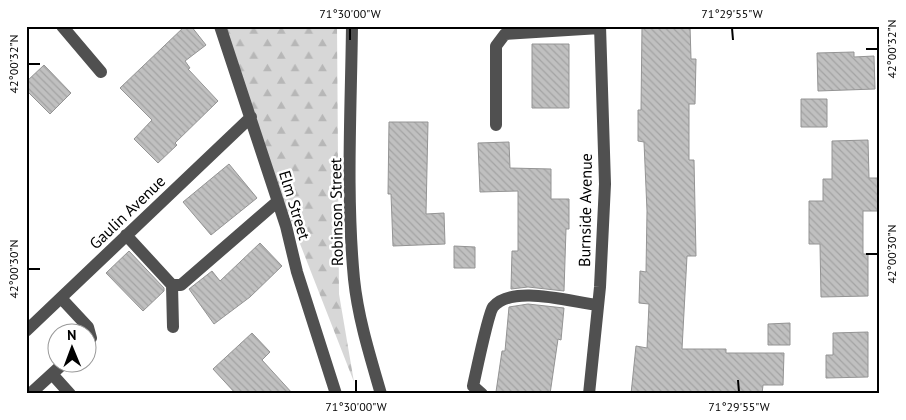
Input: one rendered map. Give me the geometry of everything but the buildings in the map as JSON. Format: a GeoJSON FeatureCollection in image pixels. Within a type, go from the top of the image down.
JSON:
{"type":"FeatureCollection","features":[{"type":"Feature","properties":{"kind":"street"},"geometry":{"type":"LineString","coordinates":[[62,26],[101,72]]}},
{"type":"Feature","properties":{"kind":"street","name":"Elm Street"},"geometry":{"type":"LineString","coordinates":[[220,26],[278,201],[297,272],[336,394]]}},
{"type":"Feature","properties":{"kind":"street","name":"Robinson Street"},"geometry":{"type":"LineString","coordinates":[[352,26],[351,213],[354,278],[364,333],[381,394]]}},
{"type":"Feature","properties":{"kind":"street"},"geometry":{"type":"LineString","coordinates":[[496,125],[496,46],[505,34],[600,27]]}},
{"type":"Feature","properties":{"kind":"street","name":"Burnside Avenue"},"geometry":{"type":"LineString","coordinates":[[589,394],[598,305],[605,184],[600,27]]}},
{"type":"Feature","properties":{"kind":"street","name":"Gaulin Avenue"},"geometry":{"type":"LineString","coordinates":[[26,331],[250,116]]}},
{"type":"Feature","properties":{"kind":"street"},"geometry":{"type":"LineString","coordinates":[[172,285],[181,285],[278,201]]}},
{"type":"Feature","properties":{"kind":"street"},"geometry":{"type":"LineString","coordinates":[[126,235],[172,285],[173,327]]}},
{"type":"Feature","properties":{"kind":"street"},"geometry":{"type":"LineString","coordinates":[[482,394],[473,386],[492,308],[504,299],[521,294],[598,305]]}},
{"type":"Feature","properties":{"kind":"street"},"geometry":{"type":"LineString","coordinates":[[61,298],[83,322]]}},
{"type":"Feature","properties":{"kind":"street"},"geometry":{"type":"LineString","coordinates":[[30,394],[52,374],[70,394]]}},
{"type":"Feature","properties":{"kind":"green space"},"geometry":{"type":"Polygon","coordinates":[[[223,26],[337,26],[339,294],[354,382],[272,172],[223,26]]]}}]}
